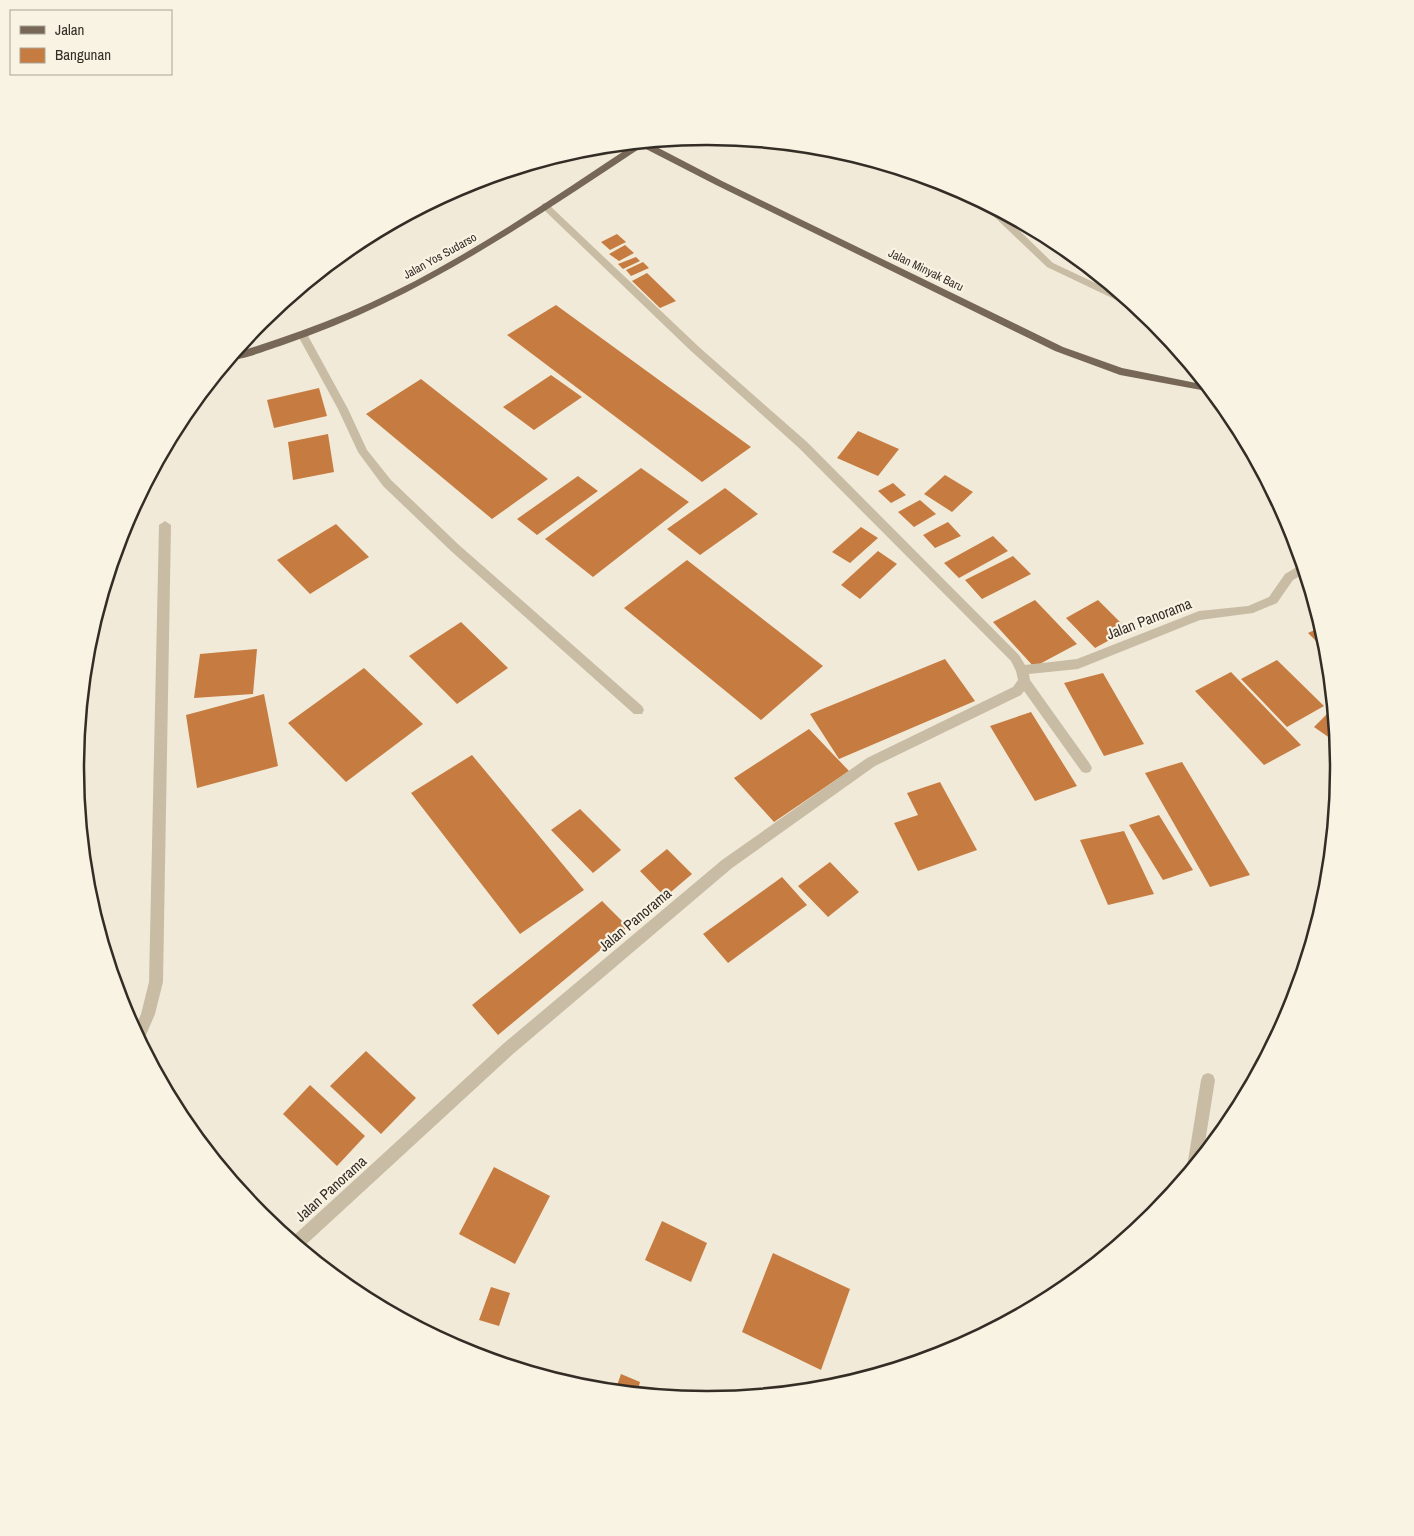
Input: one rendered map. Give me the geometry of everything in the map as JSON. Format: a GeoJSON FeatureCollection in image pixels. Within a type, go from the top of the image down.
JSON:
{"type":"FeatureCollection","features":[{"type":"Feature","properties":{"kind":"main road","name":"Jalan Minyak Baru"},"geometry":{"type":"LineString","coordinates":[[651,147],[719,183],[1059,349],[1120,371],[1199,387]]}},
{"type":"Feature","properties":{"kind":"main road","name":"Jalan Yos Sudarso"},"geometry":{"type":"LineString","coordinates":[[241,354],[302,334],[412,287],[466,257],[633,149]]}},
{"type":"Feature","properties":{"kind":"street"},"geometry":{"type":"LineString","coordinates":[[546,206],[695,349],[803,445],[1015,658],[1023,675],[1086,768]]}},
{"type":"Feature","properties":{"kind":"street"},"geometry":{"type":"LineString","coordinates":[[1001,219],[1050,265],[1113,295]]}},
{"type":"Feature","properties":{"kind":"street"},"geometry":{"type":"LineString","coordinates":[[302,334],[343,409],[362,452],[387,483],[455,548],[638,710]]}},
{"type":"Feature","properties":{"kind":"street"},"geometry":{"type":"LineString","coordinates":[[141,1029],[148,1014],[156,982],[165,525]]}},
{"type":"Feature","properties":{"kind":"street","name":"Jalan Panorama"},"geometry":{"type":"LineString","coordinates":[[300,1240],[508,1049],[727,864],[871,762],[1017,691],[1023,675],[1078,664],[1199,616],[1249,610],[1273,600],[1289,577],[1298,572]]}},
{"type":"Feature","properties":{"kind":"street"},"geometry":{"type":"LineString","coordinates":[[1196,1153],[1208,1080]]}},
{"type":"Feature","properties":{"kind":"building"},"geometry":{"type":"Polygon","coordinates":[[[617,234],[626,242],[610,250],[601,242],[617,234]]]}},
{"type":"Feature","properties":{"kind":"building"},"geometry":{"type":"Polygon","coordinates":[[[625,245],[634,253],[619,261],[609,254],[625,245]]]}},
{"type":"Feature","properties":{"kind":"building"},"geometry":{"type":"Polygon","coordinates":[[[636,257],[640,261],[623,269],[618,264],[636,257]]]}},
{"type":"Feature","properties":{"kind":"building"},"geometry":{"type":"Polygon","coordinates":[[[643,262],[649,268],[631,276],[626,270],[643,262]]]}},
{"type":"Feature","properties":{"kind":"building"},"geometry":{"type":"Polygon","coordinates":[[[647,273],[676,301],[660,308],[632,281],[647,273]]]}},
{"type":"Feature","properties":{"kind":"building"},"geometry":{"type":"Polygon","coordinates":[[[556,305],[751,447],[702,482],[507,335],[556,305]]]}},
{"type":"Feature","properties":{"kind":"building"},"geometry":{"type":"Polygon","coordinates":[[[551,375],[582,397],[534,430],[503,407],[551,375]]]}},
{"type":"Feature","properties":{"kind":"building"},"geometry":{"type":"Polygon","coordinates":[[[421,379],[548,479],[492,519],[366,414],[421,379]]]}},
{"type":"Feature","properties":{"kind":"building"},"geometry":{"type":"Polygon","coordinates":[[[319,388],[327,416],[274,428],[267,400],[319,388]]]}},
{"type":"Feature","properties":{"kind":"building"},"geometry":{"type":"Polygon","coordinates":[[[858,431],[899,449],[878,476],[837,458],[858,431]]]}},
{"type":"Feature","properties":{"kind":"building"},"geometry":{"type":"Polygon","coordinates":[[[328,434],[334,472],[293,480],[288,442],[328,434]]]}},
{"type":"Feature","properties":{"kind":"building"},"geometry":{"type":"Polygon","coordinates":[[[641,468],[689,502],[593,577],[545,539],[641,468]]]}},
{"type":"Feature","properties":{"kind":"building"},"geometry":{"type":"Polygon","coordinates":[[[945,475],[973,492],[952,512],[924,494],[945,475]]]}},
{"type":"Feature","properties":{"kind":"building"},"geometry":{"type":"Polygon","coordinates":[[[578,476],[598,491],[537,535],[517,519],[578,476]]]}},
{"type":"Feature","properties":{"kind":"building"},"geometry":{"type":"Polygon","coordinates":[[[893,483],[906,495],[891,503],[878,491],[893,483]]]}},
{"type":"Feature","properties":{"kind":"building"},"geometry":{"type":"Polygon","coordinates":[[[725,488],[758,514],[700,555],[667,529],[725,488]]]}},
{"type":"Feature","properties":{"kind":"building"},"geometry":{"type":"Polygon","coordinates":[[[920,500],[936,514],[914,527],[898,512],[920,500]]]}},
{"type":"Feature","properties":{"kind":"building"},"geometry":{"type":"Polygon","coordinates":[[[948,522],[961,536],[935,548],[923,535],[948,522]]]}},
{"type":"Feature","properties":{"kind":"building"},"geometry":{"type":"Polygon","coordinates":[[[336,524],[369,557],[310,594],[277,560],[336,524]]]}},
{"type":"Feature","properties":{"kind":"building"},"geometry":{"type":"Polygon","coordinates":[[[861,527],[878,538],[850,563],[832,552],[861,527]]]}},
{"type":"Feature","properties":{"kind":"building"},"geometry":{"type":"Polygon","coordinates":[[[993,536],[1008,551],[959,578],[944,563],[993,536]]]}},
{"type":"Feature","properties":{"kind":"building"},"geometry":{"type":"Polygon","coordinates":[[[878,551],[897,564],[860,599],[841,585],[878,551]]]}},
{"type":"Feature","properties":{"kind":"building"},"geometry":{"type":"Polygon","coordinates":[[[1013,556],[1031,574],[982,599],[965,580],[1013,556]]]}},
{"type":"Feature","properties":{"kind":"building"},"geometry":{"type":"Polygon","coordinates":[[[687,560],[823,666],[761,720],[624,608],[687,560]]]}},
{"type":"Feature","properties":{"kind":"building"},"geometry":{"type":"Polygon","coordinates":[[[1035,600],[1077,644],[1034,667],[993,622],[1035,600]]]}},
{"type":"Feature","properties":{"kind":"building"},"geometry":{"type":"Polygon","coordinates":[[[1098,600],[1128,630],[1095,648],[1066,618],[1098,600]]]}},
{"type":"Feature","properties":{"kind":"building"},"geometry":{"type":"Polygon","coordinates":[[[461,622],[508,668],[457,704],[409,656],[461,622]]]}},
{"type":"Feature","properties":{"kind":"building"},"geometry":{"type":"Polygon","coordinates":[[[1314,630],[1317,642],[1308,633],[1314,630]]]}},
{"type":"Feature","properties":{"kind":"building"},"geometry":{"type":"Polygon","coordinates":[[[257,649],[253,694],[194,698],[200,654],[257,649]]]}},
{"type":"Feature","properties":{"kind":"building"},"geometry":{"type":"Polygon","coordinates":[[[945,659],[975,701],[839,759],[810,714],[945,659]]]}},
{"type":"Feature","properties":{"kind":"building"},"geometry":{"type":"Polygon","coordinates":[[[1277,660],[1324,706],[1287,727],[1241,679],[1277,660]]]}},
{"type":"Feature","properties":{"kind":"building"},"geometry":{"type":"Polygon","coordinates":[[[364,668],[423,724],[346,782],[288,723],[364,668]]]}},
{"type":"Feature","properties":{"kind":"building"},"geometry":{"type":"Polygon","coordinates":[[[1231,672],[1301,745],[1264,765],[1195,691],[1231,672]]]}},
{"type":"Feature","properties":{"kind":"building"},"geometry":{"type":"Polygon","coordinates":[[[1103,673],[1144,744],[1104,756],[1064,683],[1103,673]]]}},
{"type":"Feature","properties":{"kind":"building"},"geometry":{"type":"Polygon","coordinates":[[[264,694],[278,766],[197,788],[186,715],[264,694]]]}},
{"type":"Feature","properties":{"kind":"building"},"geometry":{"type":"Polygon","coordinates":[[[1031,712],[1077,786],[1035,801],[990,726],[1031,712]]]}},
{"type":"Feature","properties":{"kind":"building"},"geometry":{"type":"Polygon","coordinates":[[[1328,713],[1329,738],[1314,727],[1328,713]]]}},
{"type":"Feature","properties":{"kind":"building"},"geometry":{"type":"Polygon","coordinates":[[[809,729],[849,771],[774,822],[734,778],[809,729]]]}},
{"type":"Feature","properties":{"kind":"building"},"geometry":{"type":"Polygon","coordinates":[[[472,755],[584,890],[520,934],[411,793],[472,755]]]}},
{"type":"Feature","properties":{"kind":"building"},"geometry":{"type":"Polygon","coordinates":[[[1182,762],[1250,875],[1210,887],[1145,773],[1182,762]]]}},
{"type":"Feature","properties":{"kind":"building"},"geometry":{"type":"Polygon","coordinates":[[[940,782],[977,850],[918,871],[894,823],[918,815],[907,793],[940,782]]]}},
{"type":"Feature","properties":{"kind":"building"},"geometry":{"type":"Polygon","coordinates":[[[580,809],[621,850],[593,873],[551,830],[580,809]]]}},
{"type":"Feature","properties":{"kind":"building"},"geometry":{"type":"Polygon","coordinates":[[[1159,815],[1193,870],[1163,880],[1129,825],[1159,815]]]}},
{"type":"Feature","properties":{"kind":"building"},"geometry":{"type":"Polygon","coordinates":[[[1124,831],[1154,894],[1108,905],[1080,840],[1124,831]]]}},
{"type":"Feature","properties":{"kind":"building"},"geometry":{"type":"Polygon","coordinates":[[[667,849],[692,874],[665,897],[640,871],[667,849]]]}},
{"type":"Feature","properties":{"kind":"building"},"geometry":{"type":"Polygon","coordinates":[[[830,862],[859,892],[828,917],[798,886],[830,862]]]}},
{"type":"Feature","properties":{"kind":"building"},"geometry":{"type":"Polygon","coordinates":[[[782,877],[807,905],[728,963],[703,934],[782,877]]]}},
{"type":"Feature","properties":{"kind":"building"},"geometry":{"type":"Polygon","coordinates":[[[602,901],[628,927],[498,1035],[472,1005],[602,901]]]}},
{"type":"Feature","properties":{"kind":"building"},"geometry":{"type":"Polygon","coordinates":[[[366,1051],[416,1098],[381,1134],[330,1086],[366,1051]]]}},
{"type":"Feature","properties":{"kind":"building"},"geometry":{"type":"Polygon","coordinates":[[[310,1085],[365,1136],[337,1166],[283,1114],[310,1085]]]}},
{"type":"Feature","properties":{"kind":"building"},"geometry":{"type":"Polygon","coordinates":[[[494,1167],[550,1196],[515,1264],[459,1234],[494,1167]]]}},
{"type":"Feature","properties":{"kind":"building"},"geometry":{"type":"Polygon","coordinates":[[[662,1221],[707,1243],[691,1282],[645,1260],[662,1221]]]}},
{"type":"Feature","properties":{"kind":"building"},"geometry":{"type":"Polygon","coordinates":[[[773,1253],[850,1289],[821,1370],[742,1332],[773,1253]]]}},
{"type":"Feature","properties":{"kind":"building"},"geometry":{"type":"Polygon","coordinates":[[[491,1287],[510,1293],[499,1326],[479,1320],[491,1287]]]}},
{"type":"Feature","properties":{"kind":"building"},"geometry":{"type":"Polygon","coordinates":[[[621,1374],[640,1382],[639,1387],[617,1385],[621,1374]]]}}]}
